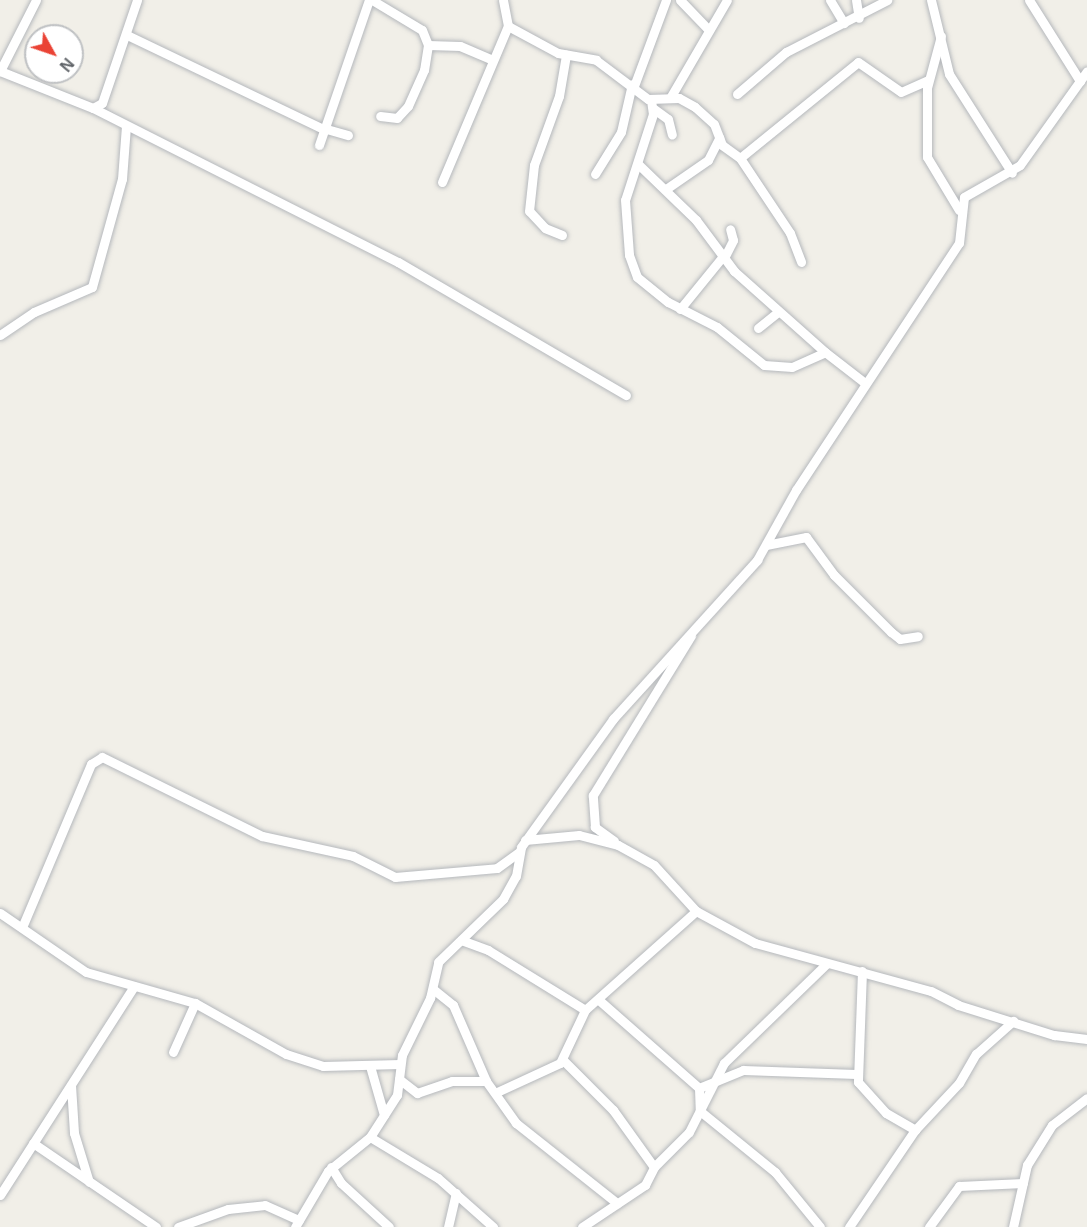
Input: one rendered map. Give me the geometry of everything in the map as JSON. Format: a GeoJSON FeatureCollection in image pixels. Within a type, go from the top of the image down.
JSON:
{"type":"FeatureCollection","features":[{"type":"Feature","properties":{"kind":"street"},"geometry":{"type":"LineString","coordinates":[[36,0],[0,71],[93,108],[399,262],[626,395]]}},
{"type":"Feature","properties":{"kind":"street"},"geometry":{"type":"LineString","coordinates":[[93,108],[102,103],[137,0]]}},
{"type":"Feature","properties":{"kind":"street"},"geometry":{"type":"LineString","coordinates":[[319,145],[371,0],[422,30],[428,45],[424,70],[408,106],[397,118],[380,116]]}},
{"type":"Feature","properties":{"kind":"street"},"geometry":{"type":"LineString","coordinates":[[442,182],[508,26],[503,0]]}},
{"type":"Feature","properties":{"kind":"street"},"geometry":{"type":"LineString","coordinates":[[595,174],[621,132],[633,85],[666,0]]}},
{"type":"Feature","properties":{"kind":"street"},"geometry":{"type":"LineString","coordinates":[[680,0],[708,29]]}},
{"type":"Feature","properties":{"kind":"street"},"geometry":{"type":"LineString","coordinates":[[652,105],[670,98],[708,29],[727,0]]}},
{"type":"Feature","properties":{"kind":"street"},"geometry":{"type":"LineString","coordinates":[[830,0],[844,22]]}},
{"type":"Feature","properties":{"kind":"street"},"geometry":{"type":"LineString","coordinates":[[856,0],[859,18]]}},
{"type":"Feature","properties":{"kind":"street"},"geometry":{"type":"LineString","coordinates":[[931,0],[949,74],[1012,173]]}},
{"type":"Feature","properties":{"kind":"street"},"geometry":{"type":"LineString","coordinates":[[1029,0],[1080,81]]}},
{"type":"Feature","properties":{"kind":"street"},"geometry":{"type":"LineString","coordinates":[[737,94],[786,52],[844,22],[859,18],[885,1]]}},
{"type":"Feature","properties":{"kind":"street"},"geometry":{"type":"LineString","coordinates":[[508,26],[566,55],[596,60],[633,85],[668,119],[672,135]]}},
{"type":"Feature","properties":{"kind":"street"},"geometry":{"type":"LineString","coordinates":[[127,35],[323,129],[348,135]]}},
{"type":"Feature","properties":{"kind":"street"},"geometry":{"type":"LineString","coordinates":[[178,1227],[228,1209],[265,1205],[297,1224],[331,1167],[370,1137],[384,1115],[399,1079],[400,1064],[433,989],[438,963],[512,887],[519,852],[525,840],[613,719],[766,545],[865,383],[959,243],[959,210],[927,157],[928,80],[941,36]]}},
{"type":"Feature","properties":{"kind":"street"},"geometry":{"type":"LineString","coordinates":[[428,45],[460,46],[493,60]]}},
{"type":"Feature","properties":{"kind":"street"},"geometry":{"type":"LineString","coordinates":[[562,235],[545,228],[529,211],[534,165],[559,96],[566,55]]}},
{"type":"Feature","properties":{"kind":"street"},"geometry":{"type":"LineString","coordinates":[[740,158],[858,62],[901,92],[928,80]]}},
{"type":"Feature","properties":{"kind":"street"},"geometry":{"type":"LineString","coordinates":[[959,210],[974,188],[1012,173],[1087,71]]}},
{"type":"Feature","properties":{"kind":"street"},"geometry":{"type":"LineString","coordinates":[[670,98],[695,107],[714,124],[719,138],[740,158],[790,233],[801,262]]}},
{"type":"Feature","properties":{"kind":"street"},"geometry":{"type":"LineString","coordinates":[[652,105],[638,164],[626,196],[630,260],[642,282],[680,309],[717,327],[764,365],[792,367],[825,352]]}},
{"type":"Feature","properties":{"kind":"street"},"geometry":{"type":"LineString","coordinates":[[0,335],[34,312],[92,287],[122,179],[126,126]]}},
{"type":"Feature","properties":{"kind":"street"},"geometry":{"type":"LineString","coordinates":[[666,189],[708,160],[719,138]]}},
{"type":"Feature","properties":{"kind":"street"},"geometry":{"type":"LineString","coordinates":[[638,164],[666,189],[723,257],[778,312],[812,334],[825,352],[865,383]]}},
{"type":"Feature","properties":{"kind":"street"},"geometry":{"type":"LineString","coordinates":[[680,309],[723,257],[733,240],[730,229]]}},
{"type":"Feature","properties":{"kind":"street"},"geometry":{"type":"LineString","coordinates":[[758,328],[778,312]]}},
{"type":"Feature","properties":{"kind":"street"},"geometry":{"type":"LineString","coordinates":[[766,545],[806,537],[834,575],[891,632],[900,639],[918,636]]}},
{"type":"Feature","properties":{"kind":"street"},"geometry":{"type":"LineString","coordinates":[[696,625],[671,676],[593,795],[595,827],[618,845],[654,865],[696,911],[755,943],[825,965],[861,971],[1013,1021],[1087,1040]]}},
{"type":"Feature","properties":{"kind":"street"},"geometry":{"type":"LineString","coordinates":[[23,925],[91,764],[102,757],[262,836],[353,856],[395,877],[497,868],[519,852]]}},
{"type":"Feature","properties":{"kind":"street"},"geometry":{"type":"LineString","coordinates":[[525,840],[579,835],[618,845]]}},
{"type":"Feature","properties":{"kind":"street"},"geometry":{"type":"LineString","coordinates":[[498,1092],[563,1060],[585,1010],[600,1001],[696,911]]}},
{"type":"Feature","properties":{"kind":"street"},"geometry":{"type":"LineString","coordinates":[[0,913],[23,925],[86,972],[195,1003],[296,1058],[323,1065],[400,1064]]}},
{"type":"Feature","properties":{"kind":"street"},"geometry":{"type":"LineString","coordinates":[[461,940],[488,950],[585,1010]]}},
{"type":"Feature","properties":{"kind":"street"},"geometry":{"type":"LineString","coordinates":[[582,1227],[645,1185],[654,1167],[680,1144],[716,1081],[747,1036],[825,965]]}},
{"type":"Feature","properties":{"kind":"street"},"geometry":{"type":"LineString","coordinates":[[861,971],[856,1074],[875,1103],[915,1130]]}},
{"type":"Feature","properties":{"kind":"street"},"geometry":{"type":"LineString","coordinates":[[0,1195],[134,986]]}},
{"type":"Feature","properties":{"kind":"street"},"geometry":{"type":"LineString","coordinates":[[433,989],[458,1013],[486,1082],[498,1092],[522,1129],[617,1203]]}},
{"type":"Feature","properties":{"kind":"street"},"geometry":{"type":"LineString","coordinates":[[600,1001],[699,1088],[700,1111],[775,1172],[820,1227]]}},
{"type":"Feature","properties":{"kind":"street"},"geometry":{"type":"LineString","coordinates":[[173,1052],[195,1003]]}},
{"type":"Feature","properties":{"kind":"street"},"geometry":{"type":"LineString","coordinates":[[849,1227],[915,1130],[959,1083],[976,1054],[1013,1021]]}},
{"type":"Feature","properties":{"kind":"street"},"geometry":{"type":"LineString","coordinates":[[563,1060],[613,1110],[654,1167]]}},
{"type":"Feature","properties":{"kind":"street"},"geometry":{"type":"LineString","coordinates":[[370,1066],[384,1115]]}},
{"type":"Feature","properties":{"kind":"street"},"geometry":{"type":"LineString","coordinates":[[699,1088],[742,1070],[856,1074]]}},
{"type":"Feature","properties":{"kind":"street"},"geometry":{"type":"LineString","coordinates":[[399,1079],[417,1093],[452,1081],[486,1082]]}},
{"type":"Feature","properties":{"kind":"street"},"geometry":{"type":"LineString","coordinates":[[71,1085],[74,1133],[90,1184]]}},
{"type":"Feature","properties":{"kind":"street"},"geometry":{"type":"LineString","coordinates":[[1013,1227],[1026,1167],[1052,1125],[1087,1098]]}},
{"type":"Feature","properties":{"kind":"street"},"geometry":{"type":"LineString","coordinates":[[377,1127],[384,1142]]}},
{"type":"Feature","properties":{"kind":"street"},"geometry":{"type":"LineString","coordinates":[[370,1137],[384,1142],[456,1193],[493,1227]]}},
{"type":"Feature","properties":{"kind":"street"},"geometry":{"type":"LineString","coordinates":[[33,1143],[156,1227]]}},
{"type":"Feature","properties":{"kind":"street"},"geometry":{"type":"LineString","coordinates":[[331,1167],[341,1183],[389,1227]]}},
{"type":"Feature","properties":{"kind":"street"},"geometry":{"type":"LineString","coordinates":[[317,1188],[341,1183]]}},
{"type":"Feature","properties":{"kind":"street"},"geometry":{"type":"LineString","coordinates":[[929,1227],[961,1185],[1008,1188],[1023,1183]]}},
{"type":"Feature","properties":{"kind":"street"},"geometry":{"type":"LineString","coordinates":[[448,1227],[456,1193]]}},
{"type":"Feature","properties":{"kind":"street"},"geometry":{"type":"LineString","coordinates":[[600,1213],[607,1194]]}}]}
